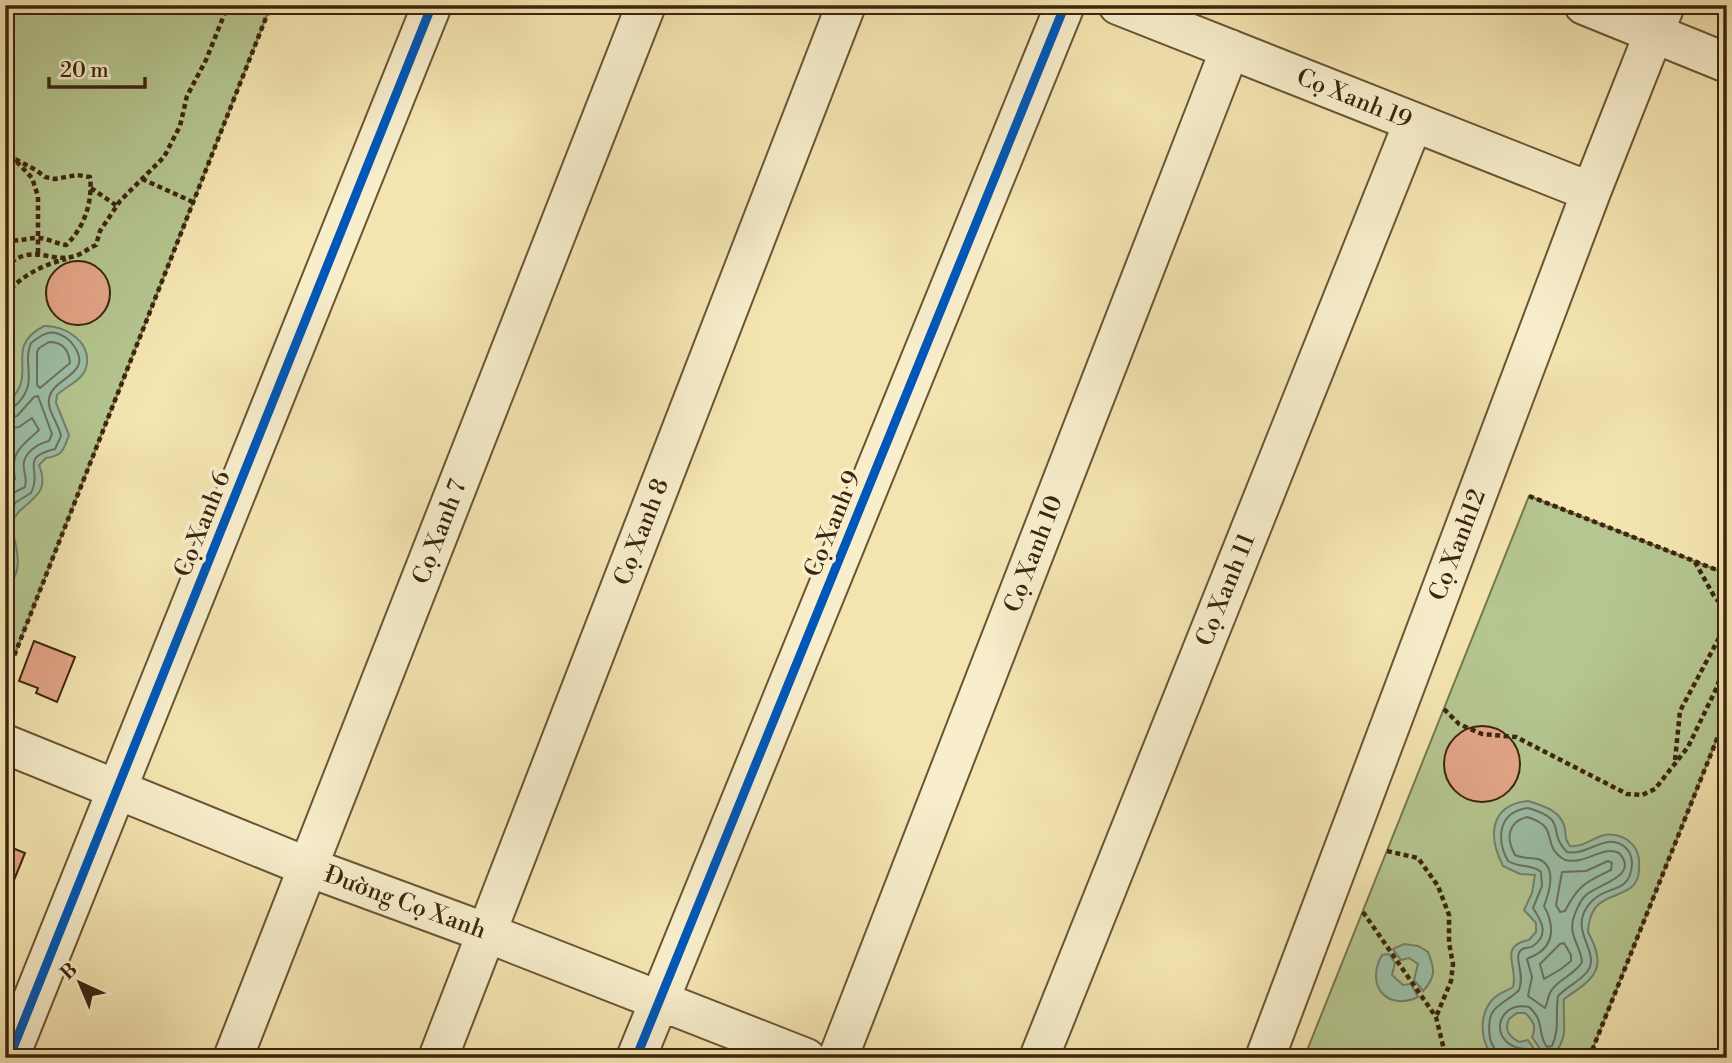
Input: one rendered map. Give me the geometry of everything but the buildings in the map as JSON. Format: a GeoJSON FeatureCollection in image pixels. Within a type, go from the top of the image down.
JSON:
{"type":"FeatureCollection","features":[{"type":"Feature","properties":{"kind":"street","name":"Cọ Xanh 6"},"geometry":{"type":"LineString","coordinates":[[9,1058],[432,5]]}},
{"type":"Feature","properties":{"kind":"street","name":"Cọ Xanh 7"},"geometry":{"type":"LineString","coordinates":[[233,1058],[646,5]]}},
{"type":"Feature","properties":{"kind":"street","name":"Cọ Xanh 8"},"geometry":{"type":"LineString","coordinates":[[438,1058],[846,5]]}},
{"type":"Feature","properties":{"kind":"street","name":"Cọ Xanh 9"},"geometry":{"type":"LineString","coordinates":[[636,1058],[1065,5]]}},
{"type":"Feature","properties":{"kind":"street","name":"Cọ Xanh 19"},"geometry":{"type":"LineString","coordinates":[[1118,5],[1591,192]]}},
{"type":"Feature","properties":{"kind":"street"},"geometry":{"type":"LineString","coordinates":[[1584,5],[1660,20],[1727,63]]}},
{"type":"Feature","properties":{"kind":"street","name":"Cọ Xanh12"},"geometry":{"type":"LineString","coordinates":[[1265,1058],[1591,192],[1660,20]]}},
{"type":"Feature","properties":{"kind":"street","name":"Cọ Xanh 10"},"geometry":{"type":"LineString","coordinates":[[838,1058],[1230,50]]}},
{"type":"Feature","properties":{"kind":"street","name":"Cọ Xanh 11"},"geometry":{"type":"LineString","coordinates":[[1039,1058],[1413,123]]}},
{"type":"Feature","properties":{"kind":"street","name":"Đường Cọ Xanh"},"geometry":{"type":"LineString","coordinates":[[5,744],[308,867],[487,933],[806,1058]]}},
{"type":"Feature","properties":{"kind":"path"},"geometry":{"type":"LineString","coordinates":[[5,295],[24,277],[96,245],[100,230],[117,206],[164,157],[180,126],[187,96],[206,60],[228,5]]}},
{"type":"Feature","properties":{"kind":"path"},"geometry":{"type":"LineString","coordinates":[[5,679],[271,5]]}},
{"type":"Feature","properties":{"kind":"path"},"geometry":{"type":"LineString","coordinates":[[5,149],[32,178],[38,196],[38,253]]}},
{"type":"Feature","properties":{"kind":"path"},"geometry":{"type":"LineString","coordinates":[[5,238],[25,241],[39,237],[66,245],[81,227],[92,188],[90,177],[45,177],[15,159]]}},
{"type":"Feature","properties":{"kind":"path"},"geometry":{"type":"LineString","coordinates":[[142,179],[193,202]]}},
{"type":"Feature","properties":{"kind":"path"},"geometry":{"type":"LineString","coordinates":[[92,188],[117,206]]}},
{"type":"Feature","properties":{"kind":"path"},"geometry":{"type":"LineString","coordinates":[[5,268],[14,258],[38,253],[74,257]]}},
{"type":"Feature","properties":{"kind":"path"},"geometry":{"type":"LineString","coordinates":[[1529,496],[1727,574]]}},
{"type":"Feature","properties":{"kind":"path"},"geometry":{"type":"LineString","coordinates":[[1695,562],[1714,596],[1727,611]]}},
{"type":"Feature","properties":{"kind":"path"},"geometry":{"type":"LineString","coordinates":[[1675,762],[1680,711],[1727,623]]}},
{"type":"Feature","properties":{"kind":"path"},"geometry":{"type":"LineString","coordinates":[[1444,709],[1459,724],[1482,734],[1516,737],[1627,794],[1642,795],[1655,789],[1688,747],[1717,687],[1727,656]]}},
{"type":"Feature","properties":{"kind":"path"},"geometry":{"type":"LineString","coordinates":[[1590,1058],[1727,714]]}},
{"type":"Feature","properties":{"kind":"path"},"geometry":{"type":"LineString","coordinates":[[1387,851],[1418,858],[1438,886],[1449,915],[1451,981],[1436,1017]]}},
{"type":"Feature","properties":{"kind":"path"},"geometry":{"type":"LineString","coordinates":[[1363,912],[1436,1017],[1446,1058]]}},
{"type":"Feature","properties":{"kind":"shaded area"},"geometry":{"type":"Polygon","coordinates":[[[17,5],[271,5],[5,679],[5,34],[17,5]]]}},
{"type":"Feature","properties":{"kind":"shaded area"},"geometry":{"type":"Polygon","coordinates":[[[1529,496],[1727,574],[1727,714],[1589,1058],[1304,1058],[1529,496]]]}},
{"type":"Feature","properties":{"kind":"water"},"geometry":{"type":"Polygon","coordinates":[[[44,326],[69,332],[82,343],[87,359],[86,368],[77,380],[57,395],[56,403],[69,435],[62,451],[56,456],[46,458],[39,465],[42,485],[39,492],[11,524],[18,566],[12,581],[5,587],[5,405],[16,394],[21,383],[25,344],[31,335],[44,326]]]}},
{"type":"Feature","properties":{"kind":"water"},"geometry":{"type":"Polygon","coordinates":[[[1528,801],[1551,810],[1560,818],[1570,846],[1582,845],[1609,834],[1627,840],[1637,851],[1639,871],[1637,879],[1628,890],[1608,898],[1593,912],[1588,932],[1597,955],[1595,972],[1584,985],[1564,999],[1563,1036],[1551,1058],[1546,1058],[1532,1037],[1534,1027],[1530,1018],[1525,1013],[1517,1013],[1509,1019],[1508,1033],[1519,1042],[1528,1040],[1540,1058],[1494,1058],[1484,1037],[1485,1013],[1493,999],[1513,987],[1511,952],[1514,947],[1529,940],[1536,932],[1536,923],[1524,910],[1532,893],[1535,875],[1520,874],[1503,866],[1495,844],[1495,824],[1506,809],[1528,801]]]}},
{"type":"Feature","properties":{"kind":"water"},"geometry":{"type":"Polygon","coordinates":[[[1404,944],[1418,946],[1428,952],[1433,973],[1423,991],[1414,980],[1418,964],[1409,958],[1401,960],[1393,949],[1404,944]]]}},
{"type":"Feature","properties":{"kind":"water"},"geometry":{"type":"Polygon","coordinates":[[[1389,954],[1395,963],[1392,975],[1403,985],[1411,984],[1418,997],[1396,1001],[1382,993],[1377,985],[1377,966],[1382,955],[1389,954]]]}},
{"type":"Feature","properties":{"kind":"cycle path"},"geometry":{"type":"LineString","coordinates":[[9,1058],[432,5]]}},
{"type":"Feature","properties":{"kind":"cycle path"},"geometry":{"type":"LineString","coordinates":[[636,1058],[1065,5]]}}]}
